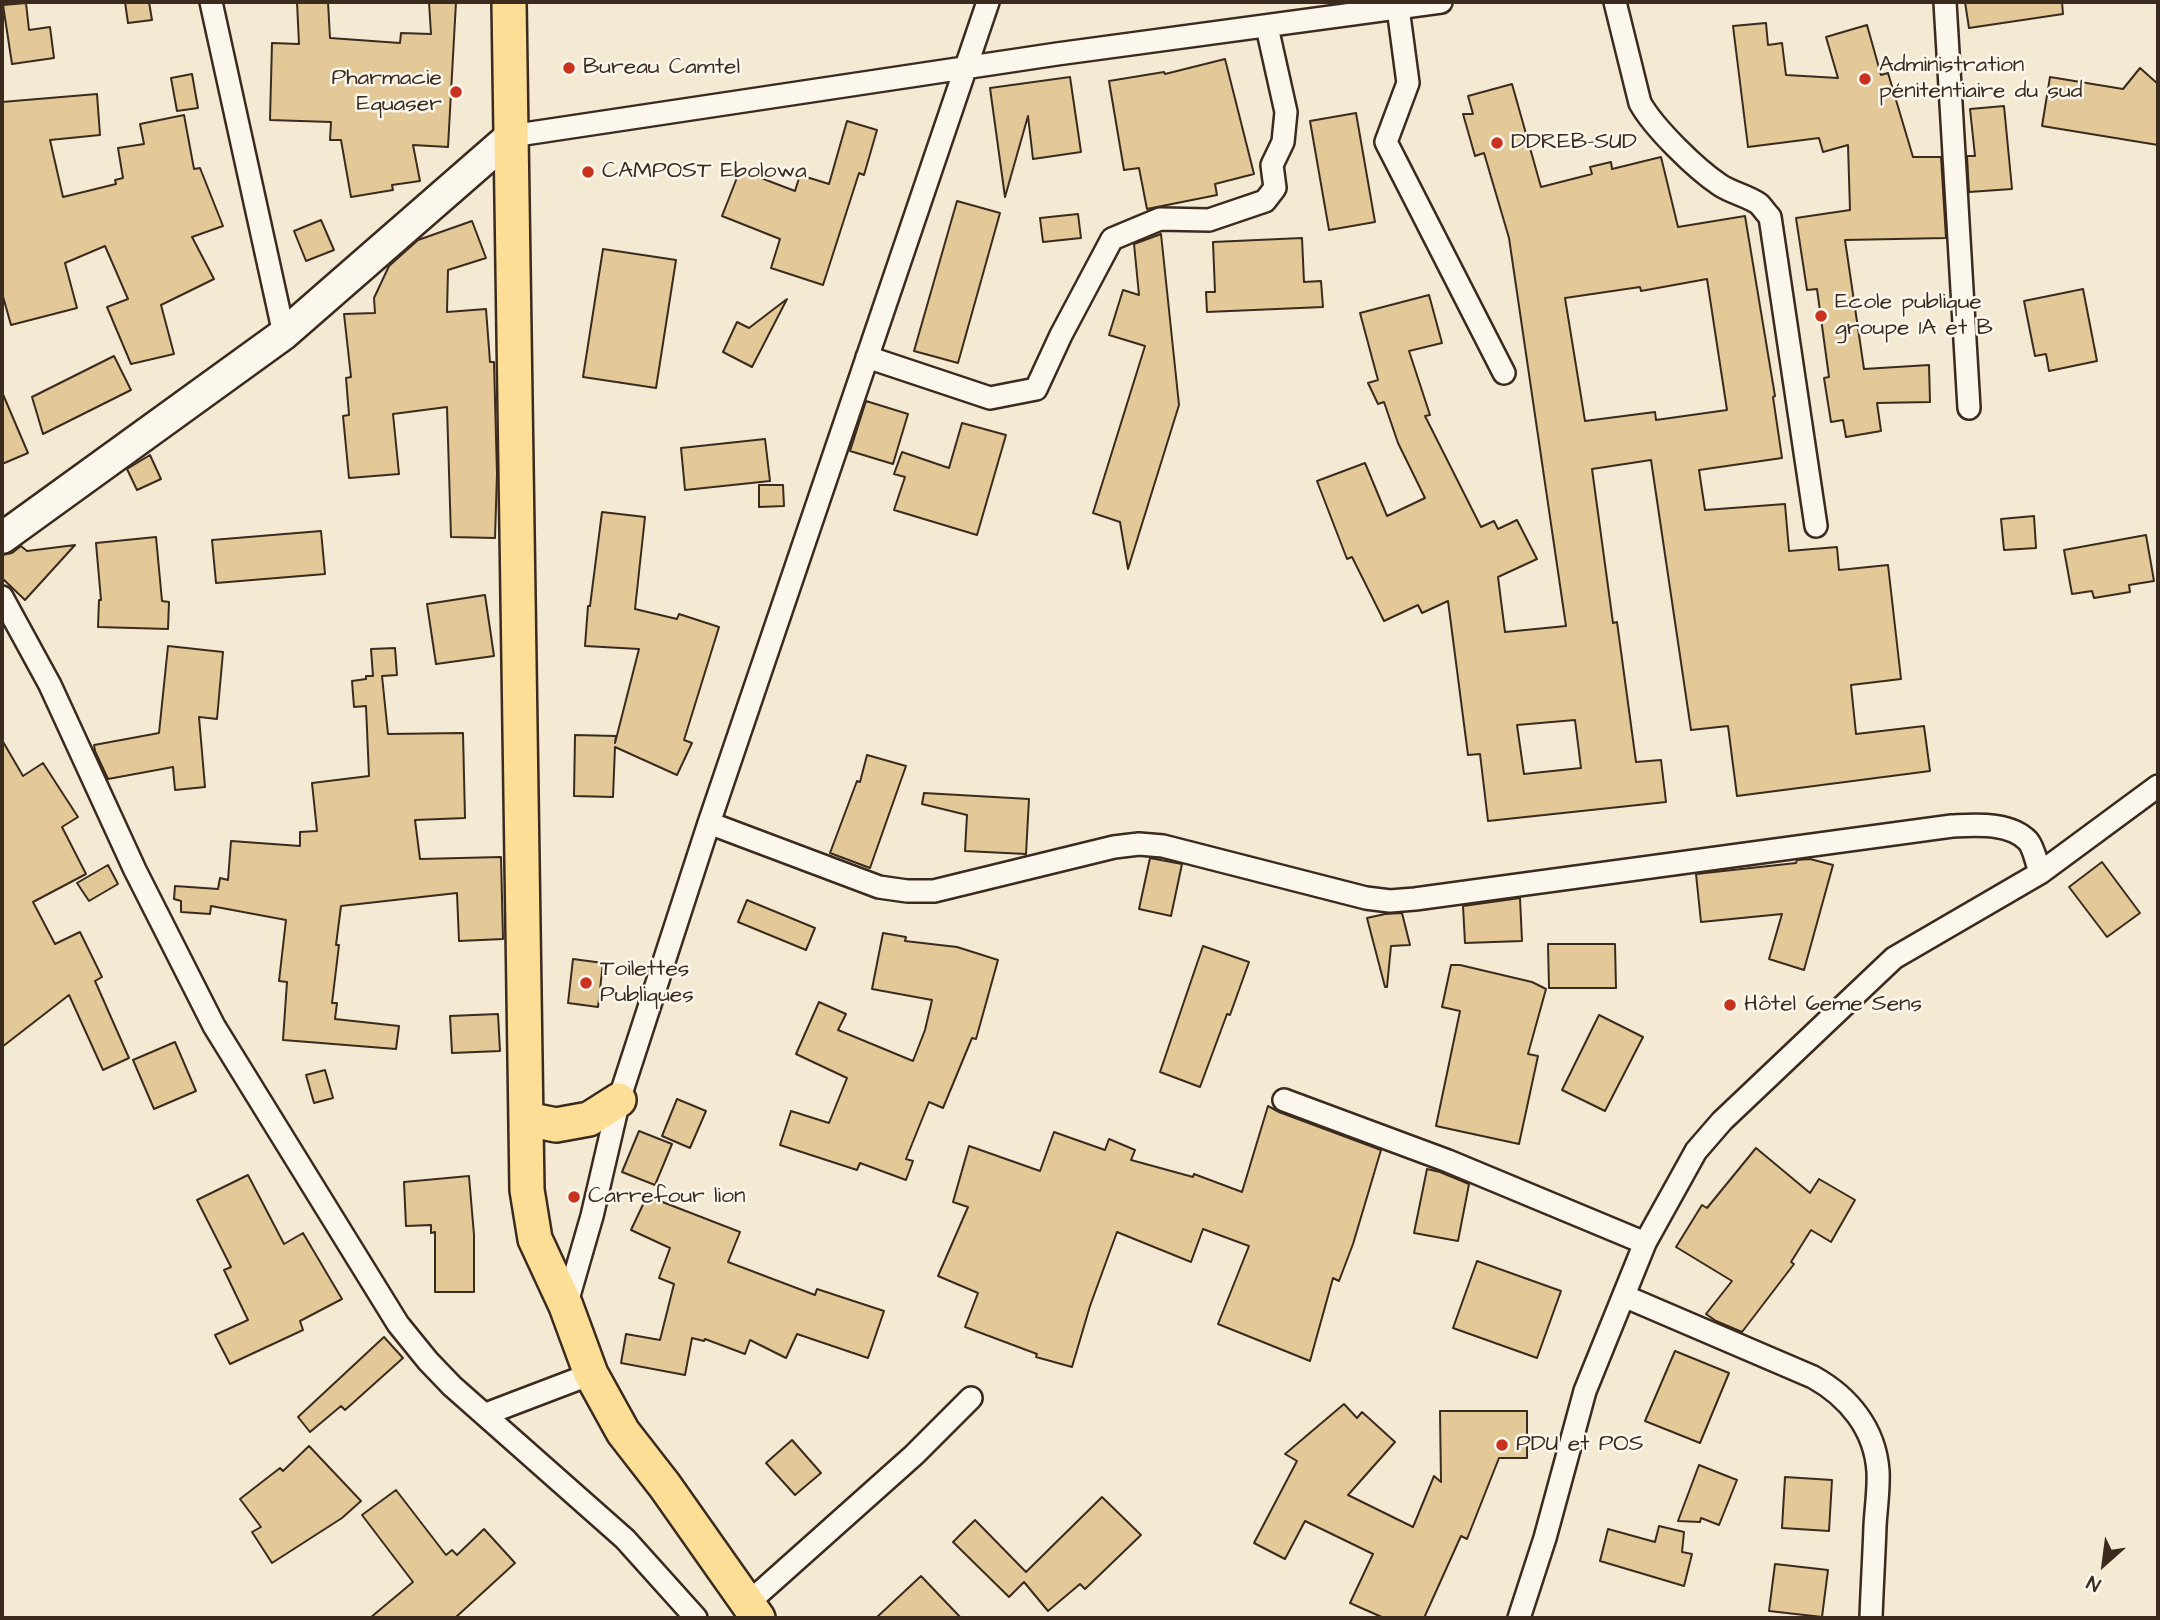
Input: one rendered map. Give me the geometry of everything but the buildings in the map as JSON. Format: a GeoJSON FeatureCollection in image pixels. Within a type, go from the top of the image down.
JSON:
{"type":"FeatureCollection","features":[{"type":"Feature","properties":{"kind":"main road"},"geometry":{"type":"LineString","coordinates":[[509,2],[527,1190],[535,1240],[566,1306],[591,1374],[623,1432],[665,1486],[753,1611]]}},
{"type":"Feature","properties":{"kind":"main road"},"geometry":{"type":"LineString","coordinates":[[2,538],[284,334],[511,136]]}},
{"type":"Feature","properties":{"kind":"main road"},"geometry":{"type":"LineString","coordinates":[[527,1119],[556,1125],[589,1119],[619,1100]]}},
{"type":"Feature","properties":{"kind":"street"},"geometry":{"type":"LineString","coordinates":[[211,2],[284,334]]}},
{"type":"Feature","properties":{"kind":"street"},"geometry":{"type":"LineString","coordinates":[[566,1306],[592,1216],[619,1100],[709,823],[988,2]]}},
{"type":"Feature","properties":{"kind":"street"},"geometry":{"type":"LineString","coordinates":[[511,136],[965,67],[1267,27],[1322,10],[1398,8],[1441,2]]}},
{"type":"Feature","properties":{"kind":"street"},"geometry":{"type":"LineString","coordinates":[[1615,2],[1640,103],[1648,117],[1716,183],[1759,204],[1770,217],[1816,526]]}},
{"type":"Feature","properties":{"kind":"street"},"geometry":{"type":"LineString","coordinates":[[1945,2],[1969,408]]}},
{"type":"Feature","properties":{"kind":"street"},"geometry":{"type":"LineString","coordinates":[[1398,8],[1408,83],[1386,142],[1504,373]]}},
{"type":"Feature","properties":{"kind":"street"},"geometry":{"type":"LineString","coordinates":[[867,357],[990,398],[1036,389],[1061,335],[1112,239],[1160,219],[1209,220],[1265,201],[1275,188],[1272,165],[1283,142],[1286,112],[1267,27]]}},
{"type":"Feature","properties":{"kind":"street"},"geometry":{"type":"LineString","coordinates":[[2,597],[50,685],[135,870],[214,1026],[398,1324],[452,1386],[625,1539],[696,1618]]}},
{"type":"Feature","properties":{"kind":"street"},"geometry":{"type":"LineString","coordinates":[[1519,1618],[1545,1538],[1585,1391],[1645,1242],[1696,1152],[1722,1121],[1894,958],[2040,873],[2148,796],[2158,786]]}},
{"type":"Feature","properties":{"kind":"street"},"geometry":{"type":"LineString","coordinates":[[709,823],[879,887],[907,891],[934,891],[1085,854],[1139,844],[1163,846],[1366,898],[1415,900],[1952,826],[1982,825],[2009,830],[2029,842],[2040,873]]}},
{"type":"Feature","properties":{"kind":"street"},"geometry":{"type":"LineString","coordinates":[[1284,1100],[1448,1161],[1645,1242]]}},
{"type":"Feature","properties":{"kind":"street"},"geometry":{"type":"LineString","coordinates":[[1624,1296],[1813,1377],[1831,1387],[1863,1422],[1872,1443],[1878,1471],[1871,1618]]}},
{"type":"Feature","properties":{"kind":"street"},"geometry":{"type":"LineString","coordinates":[[486,1414],[591,1374]]}},
{"type":"Feature","properties":{"kind":"street"},"geometry":{"type":"LineString","coordinates":[[753,1611],[971,1398]]}},
{"type":"Feature","properties":{"kind":"place","name":"Bureau Camtel"},"geometry":{"type":"Point","coordinates":[569,68]}},
{"type":"Feature","properties":{"kind":"place","name":"Administration pénitentiaire du sud"},"geometry":{"type":"Point","coordinates":[1865,79]}},
{"type":"Feature","properties":{"kind":"place","name":"Pharmacie Equaser"},"geometry":{"type":"Point","coordinates":[456,92]}},
{"type":"Feature","properties":{"kind":"place","name":"DDREB-SUD"},"geometry":{"type":"Point","coordinates":[1497,143]}},
{"type":"Feature","properties":{"kind":"place","name":"CAMPOST Ebolowa"},"geometry":{"type":"Point","coordinates":[588,172]}},
{"type":"Feature","properties":{"kind":"place","name":"Ecole publique groupe 1A et B"},"geometry":{"type":"Point","coordinates":[1821,316]}},
{"type":"Feature","properties":{"kind":"place","name":"Toilettes Publiques"},"geometry":{"type":"Point","coordinates":[586,983]}},
{"type":"Feature","properties":{"kind":"place","name":"Hôtel 6eme Sens"},"geometry":{"type":"Point","coordinates":[1730,1005]}},
{"type":"Feature","properties":{"kind":"place","name":"Carrefour lion"},"geometry":{"type":"Point","coordinates":[574,1197]}},
{"type":"Feature","properties":{"kind":"place","name":"PDU et POS"},"geometry":{"type":"Point","coordinates":[1502,1445]}}]}
